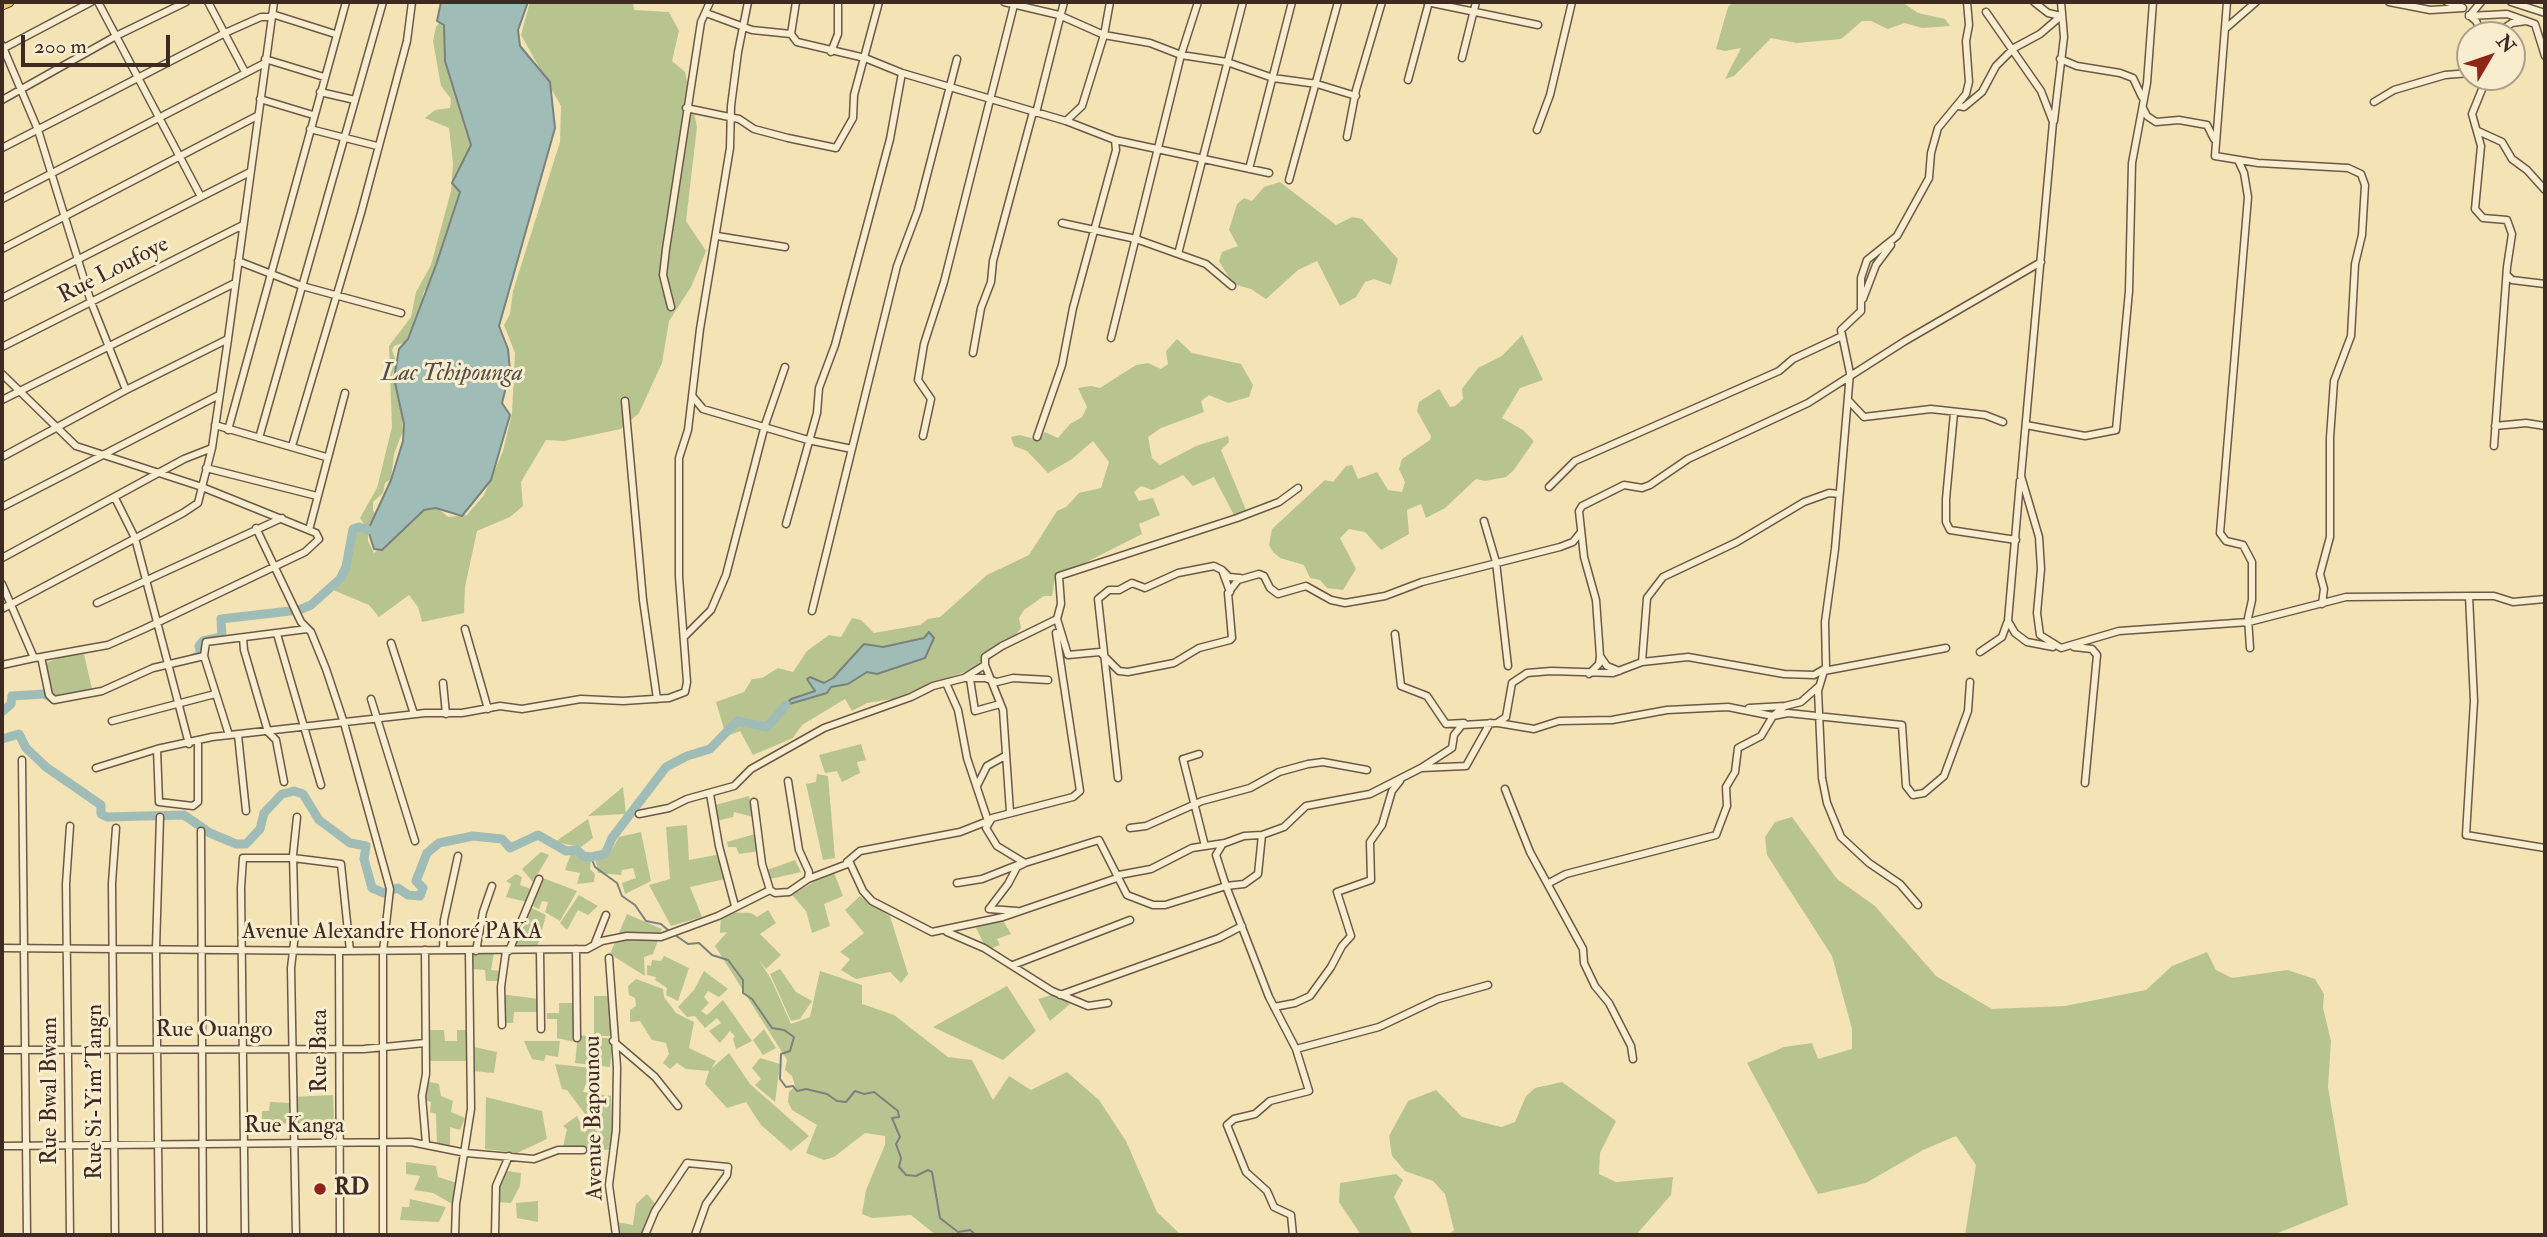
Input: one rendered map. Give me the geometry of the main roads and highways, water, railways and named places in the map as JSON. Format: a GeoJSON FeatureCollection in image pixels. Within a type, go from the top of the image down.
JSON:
{"type":"FeatureCollection","features":[{"type":"Feature","properties":{"kind":"highway"},"geometry":{"type":"LineString","coordinates":[[2,5],[9,2]]}},
{"type":"Feature","properties":{"kind":"water","name":"Lac Tchipounga"},"geometry":{"type":"Polygon","coordinates":[[[441,2],[528,2],[518,30],[520,46],[550,82],[555,128],[499,326],[508,349],[510,371],[502,403],[510,415],[491,480],[462,516],[436,508],[424,510],[382,550],[374,549],[368,530],[391,480],[403,441],[404,424],[394,378],[399,349],[408,339],[436,265],[460,192],[452,183],[471,145],[445,61],[444,25],[437,21],[441,2]]]}},
{"type":"Feature","properties":{"kind":"water"},"geometry":{"type":"Polygon","coordinates":[[[929,632],[934,638],[925,658],[877,674],[867,672],[848,684],[831,687],[827,693],[786,705],[791,699],[815,691],[807,679],[810,677],[824,683],[833,678],[864,644],[883,647],[924,638],[929,632]]]}},
{"type":"Feature","properties":{"kind":"waterway"},"geometry":{"type":"LineString","coordinates":[[193,658],[201,655],[199,646],[203,641],[222,637],[221,619],[299,610],[311,605],[340,579],[346,567],[353,529],[359,527],[368,530]]}},
{"type":"Feature","properties":{"kind":"waterway"},"geometry":{"type":"LineString","coordinates":[[2,712],[11,704],[12,696],[45,694],[53,699]]}},
{"type":"Feature","properties":{"kind":"waterway"},"geometry":{"type":"LineString","coordinates":[[2,739],[19,734],[26,748],[46,767],[101,805],[101,814],[107,817],[184,815],[210,833],[236,844],[246,844],[260,829],[264,813],[282,794],[294,791],[303,794],[319,820],[350,843],[366,846],[364,859],[372,888],[384,893],[398,888],[408,895],[420,896],[423,888],[416,881],[427,853],[439,843],[473,836],[502,839],[510,848],[538,835],[566,851],[577,850],[583,856],[605,854],[612,838],[666,767],[687,756],[710,749],[737,721],[767,727],[786,705]]}},
{"type":"Feature","properties":{"kind":"waterway"},"geometry":{"type":"LineString","coordinates":[[591,857],[595,867],[617,883],[622,896],[635,905],[646,921],[661,924],[668,930]]}},
{"type":"Feature","properties":{"kind":"waterway"},"geometry":{"type":"LineString","coordinates":[[675,935],[688,944],[699,943],[712,955],[728,960],[743,980],[743,993],[752,999],[772,1028],[784,1030],[794,1037],[790,1051],[781,1054],[780,1079],[786,1087],[793,1086],[797,1091],[806,1089],[827,1094],[837,1101],[846,1102],[855,1091],[864,1094],[874,1092],[898,1111],[899,1117],[892,1118],[900,1137],[896,1144],[901,1158],[899,1167],[906,1175],[916,1176],[928,1170],[932,1172],[940,1218],[958,1232],[970,1230],[976,1235]]}},
{"type":"Feature","properties":{"kind":"place","name":"RD"},"geometry":{"type":"Point","coordinates":[320,1189]}}]}
